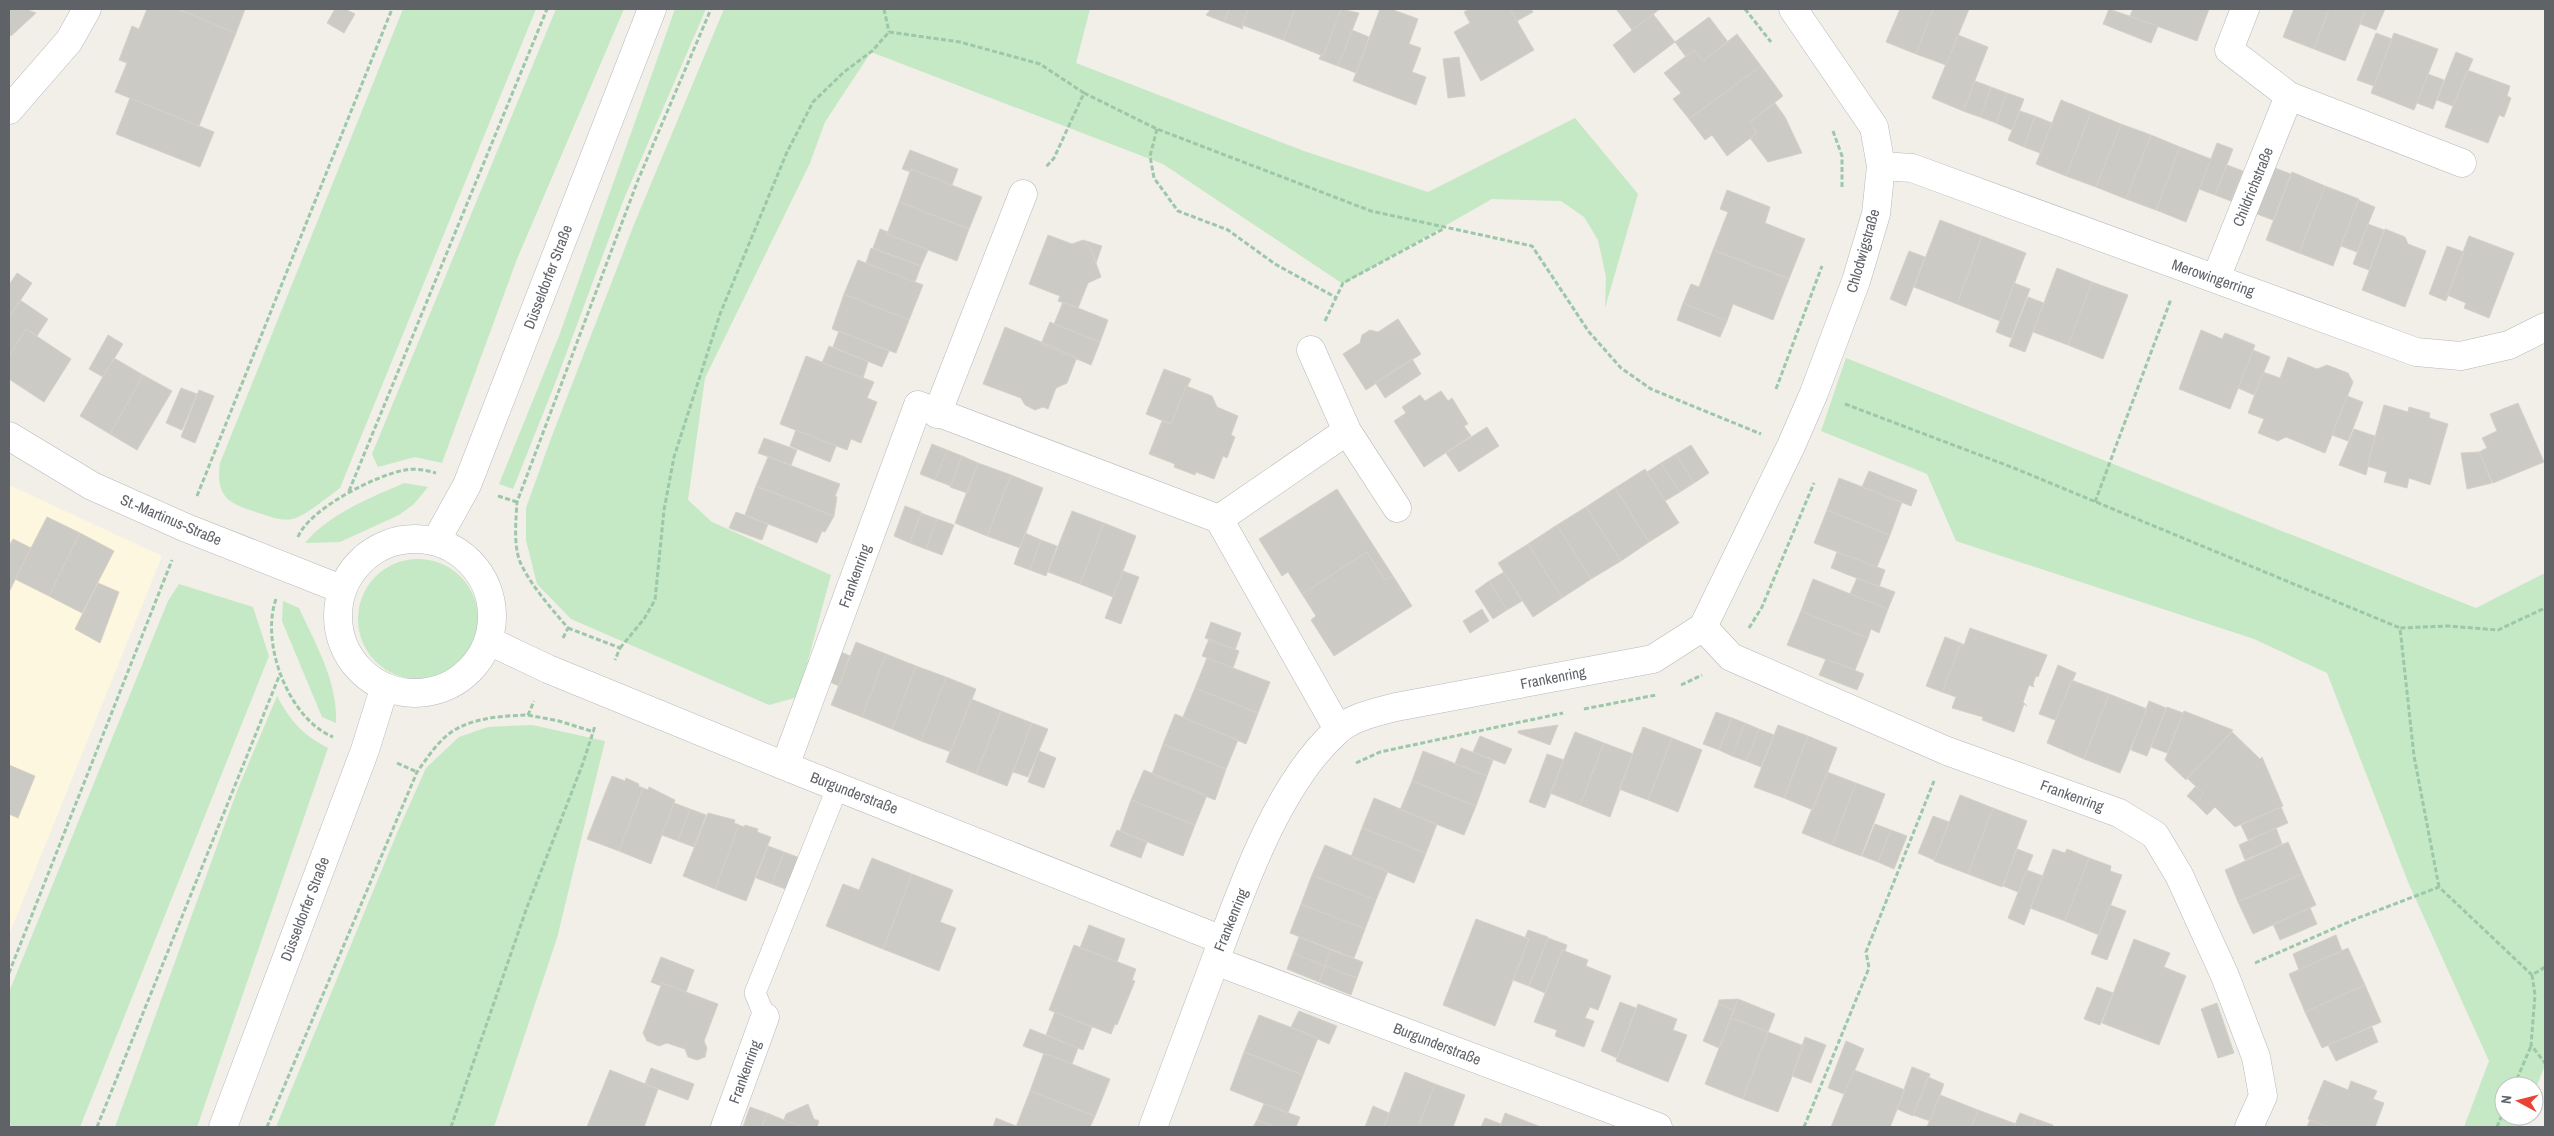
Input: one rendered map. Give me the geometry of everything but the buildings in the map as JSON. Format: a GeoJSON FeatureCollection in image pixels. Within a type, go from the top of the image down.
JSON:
{"type":"FeatureCollection","features":[{"type":"Feature","properties":{"kind":"street"},"geometry":{"type":"LineString","coordinates":[[9,110],[69,41],[87,9]]}},
{"type":"Feature","properties":{"kind":"street","name":"Düsseldorfer Straße"},"geometry":{"type":"LineString","coordinates":[[436,541],[467,485],[652,9]]}},
{"type":"Feature","properties":{"kind":"street","name":"Chlodwigstraße"},"geometry":{"type":"LineString","coordinates":[[1793,9],[1874,127],[1881,166],[1873,224],[1856,281],[1814,393]]}},
{"type":"Feature","properties":{"kind":"street"},"geometry":{"type":"LineString","coordinates":[[2245,9],[2229,50],[2289,96],[2462,163]]}},
{"type":"Feature","properties":{"kind":"street","name":"Childrichstraße"},"geometry":{"type":"LineString","coordinates":[[2216,278],[2289,96]]}},
{"type":"Feature","properties":{"kind":"street","name":"Merowingerring"},"geometry":{"type":"LineString","coordinates":[[1881,166],[1912,168],[2416,352],[2460,356],[2509,345],[2545,327]]}},
{"type":"Feature","properties":{"kind":"street"},"geometry":{"type":"LineString","coordinates":[[937,414],[1023,194]]}},
{"type":"Feature","properties":{"kind":"street"},"geometry":{"type":"LineString","coordinates":[[1311,350],[1347,431],[1397,508]]}},
{"type":"Feature","properties":{"kind":"street"},"geometry":{"type":"LineString","coordinates":[[1703,627],[1791,446],[1814,393]]}},
{"type":"Feature","properties":{"kind":"street","name":"Frankenring"},"geometry":{"type":"LineString","coordinates":[[785,766],[918,405],[937,414],[1218,519]]}},
{"type":"Feature","properties":{"kind":"street"},"geometry":{"type":"LineString","coordinates":[[1338,729],[1218,519],[1347,431]]}},
{"type":"Feature","properties":{"kind":"street","name":"St.-Martinus-Straße"},"geometry":{"type":"LineString","coordinates":[[9,436],[92,486],[184,528],[341,589]]}},
{"type":"Feature","properties":{"kind":"street"},"geometry":{"type":"LineString","coordinates":[[407,538],[436,541],[464,555],[484,579],[492,610],[489,640],[473,668],[447,688],[416,694],[384,689],[360,672],[343,648],[336,618],[341,589],[356,564],[379,546],[407,538]]}},
{"type":"Feature","properties":{"kind":"street","name":"Frankenring"},"geometry":{"type":"LineString","coordinates":[[1153,1127],[1218,951],[1273,823],[1308,760],[1338,729],[1367,714],[1396,707],[1653,659],[1703,627],[1731,657],[1946,751],[2119,813],[2155,835],[2179,876],[2225,976],[2256,1057],[2262,1096],[2249,1127]]}},
{"type":"Feature","properties":{"kind":"street","name":"Burgunderstraße"},"geometry":{"type":"LineString","coordinates":[[489,640],[548,669],[838,786],[1218,951],[1658,1127]]}},
{"type":"Feature","properties":{"kind":"street","name":"Düsseldorfer Straße"},"geometry":{"type":"LineString","coordinates":[[223,1127],[365,750],[384,689]]}},
{"type":"Feature","properties":{"kind":"street","name":"Frankenring"},"geometry":{"type":"LineString","coordinates":[[725,1127],[765,1017]]}},
{"type":"Feature","properties":{"kind":"lane"},"geometry":{"type":"LineString","coordinates":[[765,1017],[754,993],[838,786]]}},
{"type":"Feature","properties":{"kind":"path"},"geometry":{"type":"LineString","coordinates":[[9,973],[184,528],[392,9]]}},
{"type":"Feature","properties":{"kind":"path"},"geometry":{"type":"LineString","coordinates":[[349,491],[547,9]]}},
{"type":"Feature","properties":{"kind":"path"},"geometry":{"type":"LineString","coordinates":[[620,648],[568,628],[546,602],[520,563],[516,534],[517,502],[638,180],[711,9]]}},
{"type":"Feature","properties":{"kind":"path"},"geometry":{"type":"LineString","coordinates":[[884,9],[890,32]]}},
{"type":"Feature","properties":{"kind":"path"},"geometry":{"type":"LineString","coordinates":[[1745,9],[1774,46]]}},
{"type":"Feature","properties":{"kind":"path"},"geometry":{"type":"LineString","coordinates":[[890,32],[960,42],[1040,64],[1084,93],[1157,129],[1371,211],[1444,228],[1498,237],[1532,246],[1589,332],[1621,368],[1651,390],[1791,446]]}},
{"type":"Feature","properties":{"kind":"path"},"geometry":{"type":"LineString","coordinates":[[451,1127],[526,910],[594,732],[602,690],[620,648],[644,619],[655,600],[664,510],[674,457],[720,314],[787,152],[813,102],[844,72],[872,51],[890,32]]}},
{"type":"Feature","properties":{"kind":"path"},"geometry":{"type":"LineString","coordinates":[[1023,194],[1054,158],[1084,93]]}},
{"type":"Feature","properties":{"kind":"path"},"geometry":{"type":"LineString","coordinates":[[1157,129],[1150,156],[1154,178],[1178,211],[1228,230],[1274,264],[1336,297]]}},
{"type":"Feature","properties":{"kind":"path"},"geometry":{"type":"LineString","coordinates":[[1832,129],[1842,156],[1842,190]]}},
{"type":"Feature","properties":{"kind":"path"},"geometry":{"type":"LineString","coordinates":[[1311,350],[1343,282],[1444,228]]}},
{"type":"Feature","properties":{"kind":"path"},"geometry":{"type":"LineString","coordinates":[[1773,396],[1825,258]]}},
{"type":"Feature","properties":{"kind":"path"},"geometry":{"type":"LineString","coordinates":[[2095,502],[2182,268]]}},
{"type":"Feature","properties":{"kind":"path"},"geometry":{"type":"LineString","coordinates":[[1814,393],[1847,404],[2095,502],[2400,628],[2448,626],[2498,630],[2545,608]]}},
{"type":"Feature","properties":{"kind":"path"},"geometry":{"type":"LineString","coordinates":[[1843,413],[1850,396]]}},
{"type":"Feature","properties":{"kind":"path"},"geometry":{"type":"LineString","coordinates":[[1755,442],[1762,424]]}},
{"type":"Feature","properties":{"kind":"path"},"geometry":{"type":"LineString","coordinates":[[1678,686],[1731,657],[1762,608],[1817,475]]}},
{"type":"Feature","properties":{"kind":"path"},"geometry":{"type":"LineString","coordinates":[[528,715],[568,628]]}},
{"type":"Feature","properties":{"kind":"path"},"geometry":{"type":"LineString","coordinates":[[2400,628],[2414,756],[2439,887],[2532,975],[2535,995],[2531,1045],[2518,1076]]}},
{"type":"Feature","properties":{"kind":"path"},"geometry":{"type":"LineString","coordinates":[[96,1127],[280,673]]}},
{"type":"Feature","properties":{"kind":"path"},"geometry":{"type":"LineString","coordinates":[[1583,710],[1652,697],[1661,693]]}},
{"type":"Feature","properties":{"kind":"path"},"geometry":{"type":"LineString","coordinates":[[1354,764],[1380,752],[1573,711]]}},
{"type":"Feature","properties":{"kind":"path"},"geometry":{"type":"LineString","coordinates":[[266,1127],[417,772],[442,739],[468,724],[498,716],[528,715],[559,721],[594,732]]}},
{"type":"Feature","properties":{"kind":"path"},"geometry":{"type":"LineString","coordinates":[[1804,1127],[1868,968],[1866,952],[1946,751]]}},
{"type":"Feature","properties":{"kind":"path"},"geometry":{"type":"LineString","coordinates":[[2225,976],[2358,918],[2439,887]]}},
{"type":"Feature","properties":{"kind":"path"},"geometry":{"type":"LineString","coordinates":[[2532,975],[2545,967]]}},
{"type":"Feature","properties":{"kind":"path"},"geometry":{"type":"LineString","coordinates":[[2531,1045],[2545,1063]]}},
{"type":"Feature","properties":{"kind":"shaded area"},"geometry":{"type":"Polygon","coordinates":[[[9,485],[162,556],[9,935],[9,485]]]}},
{"type":"Feature","properties":{"kind":"green space"},"geometry":{"type":"Polygon","coordinates":[[[403,9],[536,9],[340,488],[297,517],[292,519],[277,518],[242,507],[228,499],[220,485],[220,463],[403,9]]]}},
{"type":"Feature","properties":{"kind":"green space"},"geometry":{"type":"Polygon","coordinates":[[[556,9],[624,9],[517,259],[442,463],[415,457],[378,467],[372,454],[556,9]]]}},
{"type":"Feature","properties":{"kind":"green space"},"geometry":{"type":"Polygon","coordinates":[[[675,9],[706,9],[623,201],[556,381],[513,489],[499,484],[559,336],[675,9]]]}},
{"type":"Feature","properties":{"kind":"green space"},"geometry":{"type":"Polygon","coordinates":[[[724,9],[1090,9],[1076,63],[1304,151],[1428,192],[1575,118],[1638,194],[1605,308],[1606,277],[1598,240],[1584,217],[1561,201],[1492,199],[1343,284],[1163,164],[871,52],[825,122],[810,163],[705,378],[688,500],[712,522],[831,575],[798,697],[769,705],[571,619],[537,584],[526,540],[526,508],[550,441],[635,222],[724,9]]]}},
{"type":"Feature","properties":{"kind":"green space"},"geometry":{"type":"Polygon","coordinates":[[[1846,358],[2476,608],[2545,573],[2545,1065],[2541,1076],[2494,1076],[2494,1126],[2521,1127],[2464,1127],[2489,1061],[2408,882],[2327,673],[2254,639],[1956,541],[1927,474],[1821,431],[1846,358]]]}},
{"type":"Feature","properties":{"kind":"green space"},"geometry":{"type":"Polygon","coordinates":[[[404,483],[428,487],[414,504],[399,515],[340,542],[305,543],[314,533],[338,515],[404,483]]]}},
{"type":"Feature","properties":{"kind":"green space"},"geometry":{"type":"Polygon","coordinates":[[[418,559],[441,563],[461,576],[474,596],[478,619],[474,642],[461,662],[441,675],[418,679],[395,675],[375,662],[362,642],[358,619],[362,596],[375,576],[395,563],[418,559]]]}},
{"type":"Feature","properties":{"kind":"green space"},"geometry":{"type":"Polygon","coordinates":[[[179,584],[253,607],[269,656],[80,1127],[9,1127],[9,992],[168,601],[179,584]]]}},
{"type":"Feature","properties":{"kind":"green space"},"geometry":{"type":"Polygon","coordinates":[[[283,601],[299,608],[319,650],[330,678],[336,708],[336,723],[322,717],[282,621],[283,601]]]}},
{"type":"Feature","properties":{"kind":"green space"},"geometry":{"type":"Polygon","coordinates":[[[277,696],[287,713],[298,726],[311,738],[328,748],[197,1127],[115,1127],[237,791],[277,696]]]}},
{"type":"Feature","properties":{"kind":"green space"},"geometry":{"type":"Polygon","coordinates":[[[532,725],[605,741],[557,938],[494,1127],[276,1127],[397,833],[426,768],[459,737],[488,727],[532,725]]]}}]}
